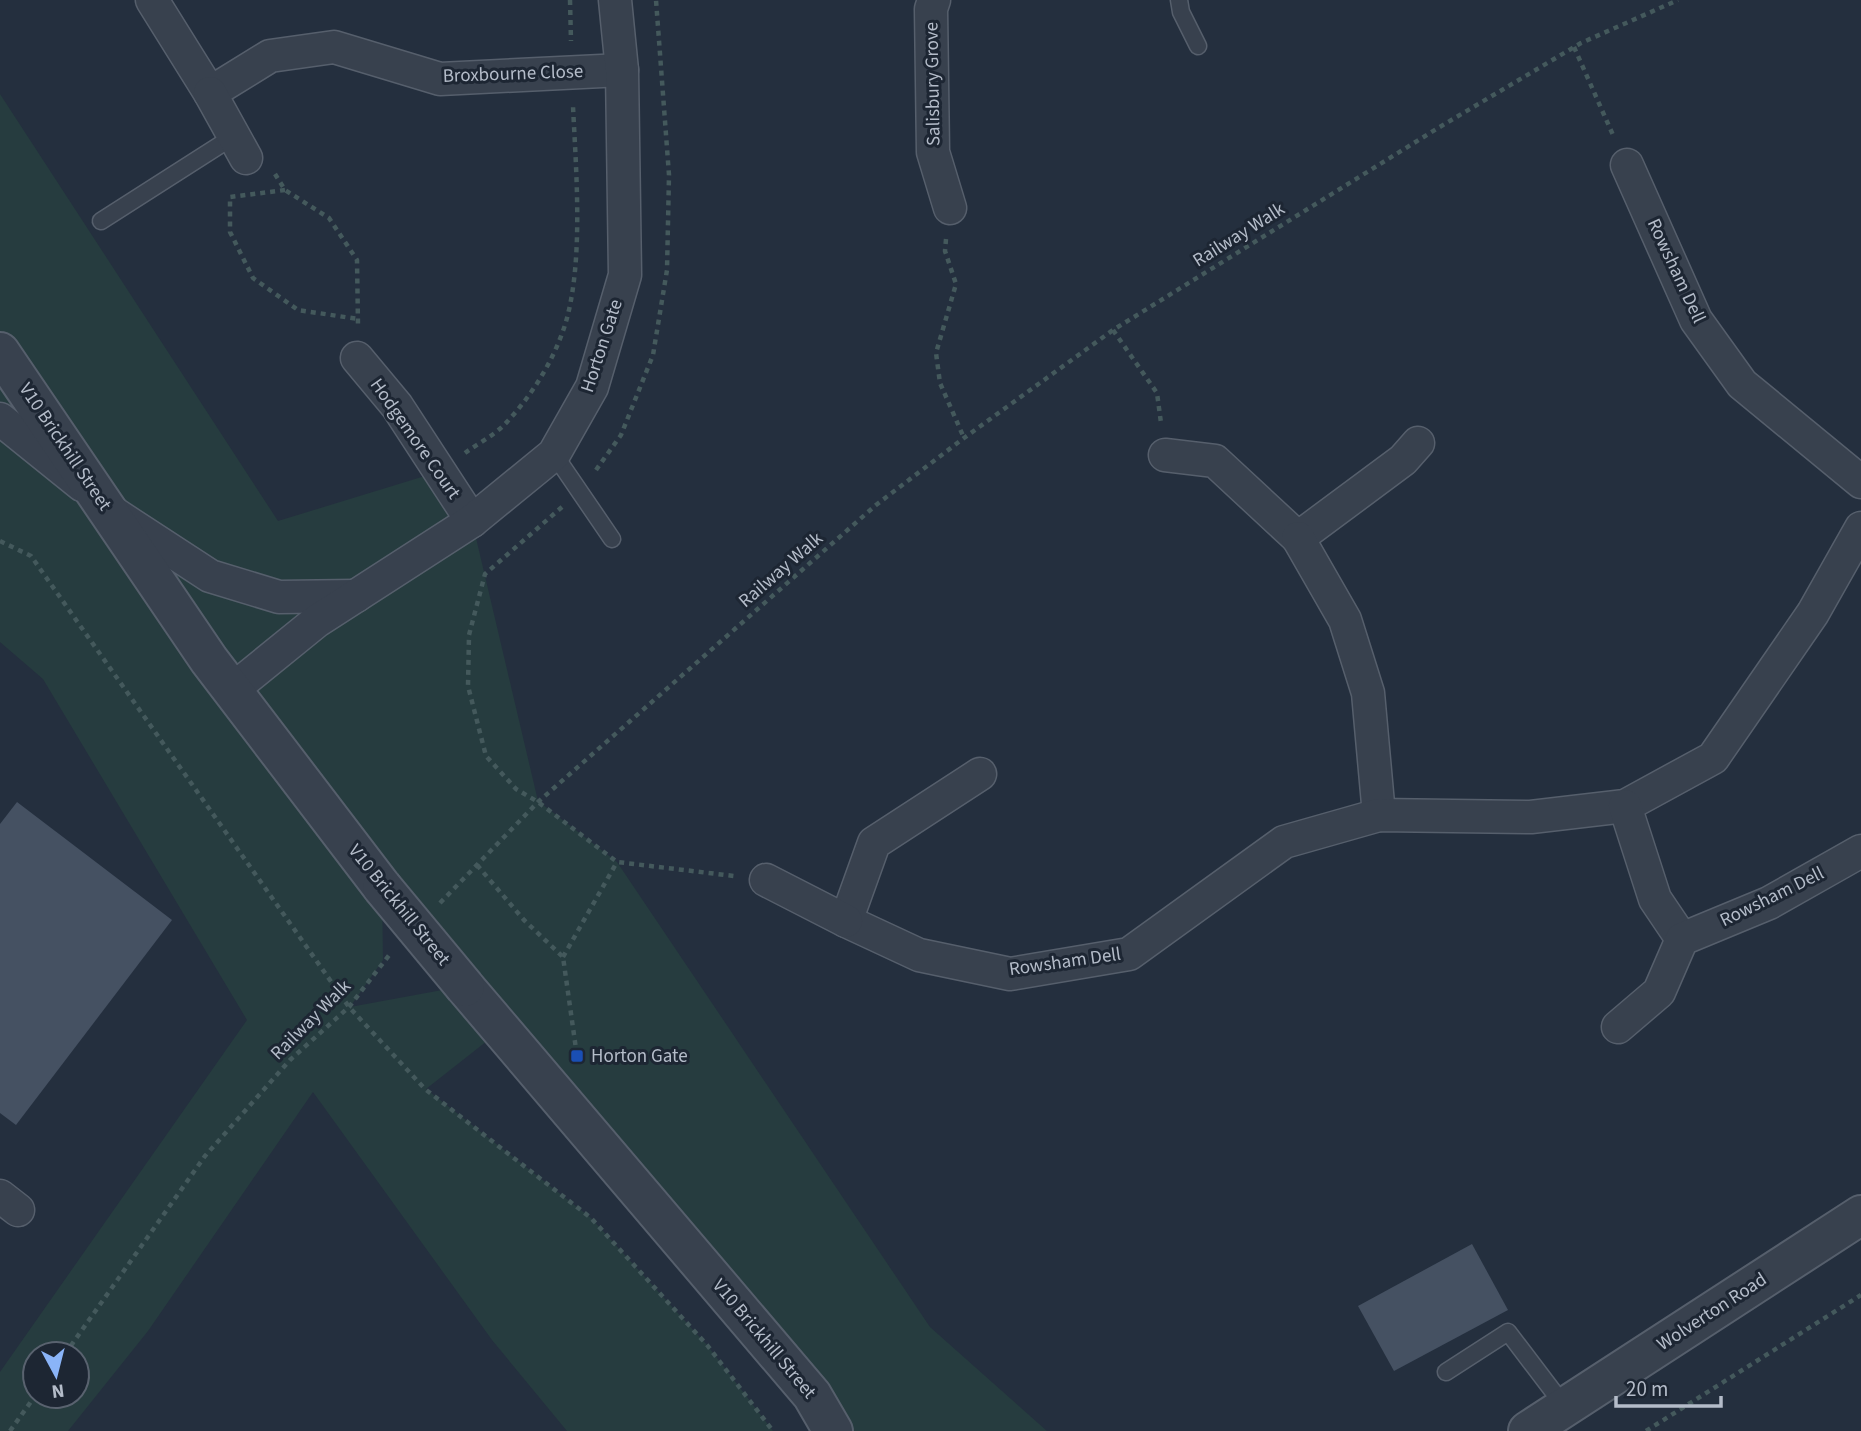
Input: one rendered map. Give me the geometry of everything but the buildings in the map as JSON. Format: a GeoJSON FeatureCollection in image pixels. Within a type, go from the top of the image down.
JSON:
{"type":"FeatureCollection","features":[{"type":"Feature","properties":{"kind":"street"},"geometry":{"type":"LineString","coordinates":[[152,0],[240,147]]}},
{"type":"Feature","properties":{"kind":"street","name":"Horton Gate"},"geometry":{"type":"LineString","coordinates":[[232,690],[317,621],[472,521],[554,454],[592,387],[625,275],[622,70],[615,0]]}},
{"type":"Feature","properties":{"kind":"street","name":"Salisbury Grove"},"geometry":{"type":"LineString","coordinates":[[934,0],[931,9],[933,152],[950,208]]}},
{"type":"Feature","properties":{"kind":"street","name":"Broxbourne Close"},"geometry":{"type":"LineString","coordinates":[[210,93],[270,56],[334,47],[440,79],[622,70]]}},
{"type":"Feature","properties":{"kind":"street","name":"Rowsham Dell"},"geometry":{"type":"LineString","coordinates":[[1627,165],[1696,320],[1742,384],[1861,482]]}},
{"type":"Feature","properties":{"kind":"street","name":"V10 Brickhill Street"},"geometry":{"type":"LineString","coordinates":[[0,352],[209,660],[382,887],[813,1395],[833,1431]]}},
{"type":"Feature","properties":{"kind":"street","name":"Hodgemore Court"},"geometry":{"type":"LineString","coordinates":[[357,358],[397,406],[472,521]]}},
{"type":"Feature","properties":{"kind":"street"},"geometry":{"type":"LineString","coordinates":[[0,419],[104,504],[210,576],[279,597],[355,596]]}},
{"type":"Feature","properties":{"kind":"street"},"geometry":{"type":"LineString","coordinates":[[1298,538],[1403,460],[1418,443]]}},
{"type":"Feature","properties":{"kind":"street"},"geometry":{"type":"LineString","coordinates":[[1165,455],[1215,461],[1298,538],[1345,620],[1368,693],[1379,815]]}},
{"type":"Feature","properties":{"kind":"street","name":"Rowsham Dell"},"geometry":{"type":"LineString","coordinates":[[766,880],[919,955],[1010,974],[1129,954],[1284,842],[1379,815],[1531,817],[1625,806],[1713,758],[1813,613],[1861,528]]}},
{"type":"Feature","properties":{"kind":"street"},"geometry":{"type":"LineString","coordinates":[[846,921],[874,843],[980,774]]}},
{"type":"Feature","properties":{"kind":"street"},"geometry":{"type":"LineString","coordinates":[[1618,1027],[1659,992],[1682,939],[1655,899],[1625,806]]}},
{"type":"Feature","properties":{"kind":"street","name":"Rowsham Dell"},"geometry":{"type":"LineString","coordinates":[[1682,939],[1769,903],[1861,851]]}},
{"type":"Feature","properties":{"kind":"street","name":"Wolverton Road"},"geometry":{"type":"LineString","coordinates":[[1528,1431],[1861,1215]]}},
{"type":"Feature","properties":{"kind":"lane"},"geometry":{"type":"LineString","coordinates":[[1179,0],[1181,12],[1198,46]]}},
{"type":"Feature","properties":{"kind":"lane"},"geometry":{"type":"LineString","coordinates":[[101,221],[240,147]]}},
{"type":"Feature","properties":{"kind":"lane"},"geometry":{"type":"LineString","coordinates":[[554,454],[612,540]]}},
{"type":"Feature","properties":{"kind":"lane"},"geometry":{"type":"LineString","coordinates":[[1446,1372],[1508,1332],[1565,1407]]}},
{"type":"Feature","properties":{"kind":"path"},"geometry":{"type":"LineString","coordinates":[[438,472],[502,427],[539,382],[565,325],[575,259],[576,181],[570,0]]}},
{"type":"Feature","properties":{"kind":"path","name":"Railway Walk"},"geometry":{"type":"LineString","coordinates":[[439,903],[538,802],[876,505],[964,438],[1113,330],[1438,128],[1574,47],[1678,0]]}},
{"type":"Feature","properties":{"kind":"path"},"geometry":{"type":"LineString","coordinates":[[1574,47],[1627,165]]}},
{"type":"Feature","properties":{"kind":"path"},"geometry":{"type":"LineString","coordinates":[[240,147],[266,156],[285,190],[329,218],[357,260],[357,358]]}},
{"type":"Feature","properties":{"kind":"path"},"geometry":{"type":"LineString","coordinates":[[285,190],[230,197],[230,232],[253,278],[298,310],[358,319]]}},
{"type":"Feature","properties":{"kind":"path"},"geometry":{"type":"LineString","coordinates":[[950,208],[945,251],[956,284],[936,353],[940,383],[964,438]]}},
{"type":"Feature","properties":{"kind":"path"},"geometry":{"type":"LineString","coordinates":[[1113,330],[1157,393],[1165,455]]}},
{"type":"Feature","properties":{"kind":"path"},"geometry":{"type":"LineString","coordinates":[[0,541],[32,556],[349,1007],[425,1089],[591,1218],[707,1345],[773,1431]]}},
{"type":"Feature","properties":{"kind":"path"},"geometry":{"type":"LineString","coordinates":[[538,802],[617,862],[766,880]]}},
{"type":"Feature","properties":{"kind":"path"},"geometry":{"type":"LineString","coordinates":[[577,1056],[563,957],[617,862]]}},
{"type":"Feature","properties":{"kind":"path"},"geometry":{"type":"LineString","coordinates":[[477,865],[524,920],[563,957]]}},
{"type":"Feature","properties":{"kind":"path","name":"Railway Walk"},"geometry":{"type":"LineString","coordinates":[[75,1340],[205,1156],[290,1060],[349,1007],[393,950]]}},
{"type":"Feature","properties":{"kind":"path"},"geometry":{"type":"LineString","coordinates":[[1646,1431],[1861,1295]]}},
{"type":"Feature","properties":{"kind":"path"},"geometry":{"type":"LineString","coordinates":[[10,1431],[25,1410]]}},
{"type":"Feature","properties":{"kind":"green space"},"geometry":{"type":"Polygon","coordinates":[[[0,94],[278,521],[438,472],[472,521],[538,801],[617,862],[930,1327],[1047,1431],[847,1431],[501,1030],[426,1089],[591,1218],[707,1345],[773,1431],[567,1431],[492,1340],[313,1092],[148,1331],[91,1402],[91,1340],[22,1340],[247,1020],[43,679],[0,642],[0,94]],[[382,888],[383,960],[350,1007],[464,986],[382,888]]]}},
{"type":"Feature","properties":{"kind":"green space"},"geometry":{"type":"Polygon","coordinates":[[[21,1342],[21,1410],[85,1410],[68,1431],[0,1431],[0,1372],[21,1342]]]}},
{"type":"Feature","properties":{"kind":"place","name":"Horton Gate"},"geometry":{"type":"Point","coordinates":[577,1056]}}]}
